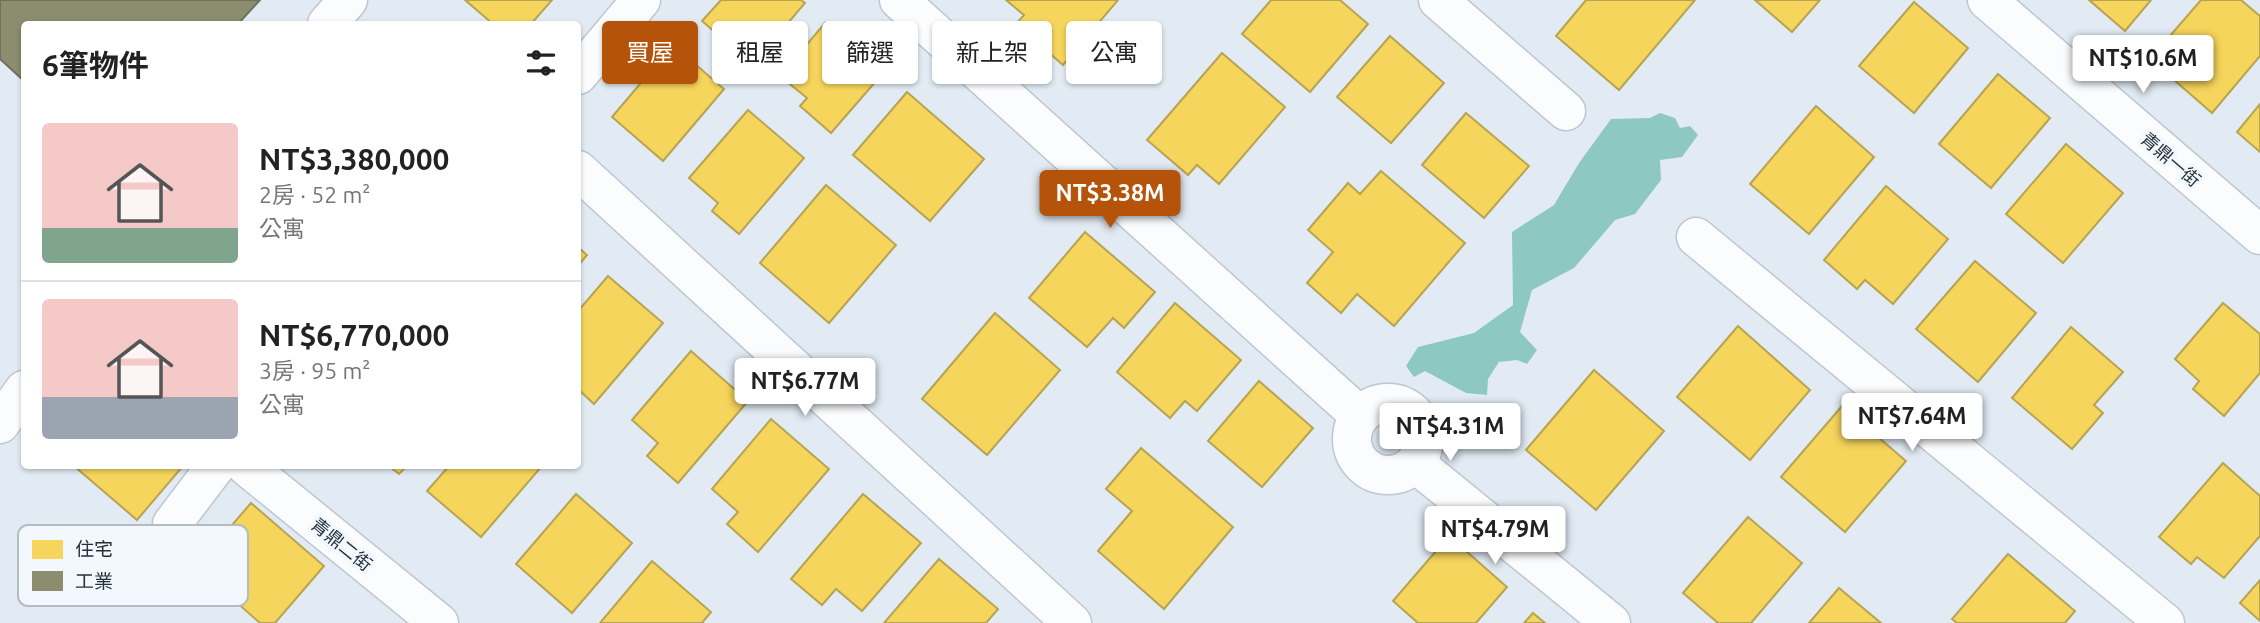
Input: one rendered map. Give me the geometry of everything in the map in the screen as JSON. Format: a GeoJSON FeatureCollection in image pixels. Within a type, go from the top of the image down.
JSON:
{"type":"FeatureCollection","features":[{"type":"Feature","properties":{"kind":"street"},"geometry":{"type":"LineString","coordinates":[[330,21],[348,0]]}},
{"type":"Feature","properties":{"kind":"street"},"geometry":{"type":"LineString","coordinates":[[581,71],[641,0]]}},
{"type":"Feature","properties":{"kind":"street"},"geometry":{"type":"LineString","coordinates":[[899,0],[1360,416]]}},
{"type":"Feature","properties":{"kind":"street"},"geometry":{"type":"LineString","coordinates":[[1438,0],[1566,111]]}},
{"type":"Feature","properties":{"kind":"street","name":"青鼎一街"},"geometry":{"type":"LineString","coordinates":[[1987,0],[2260,235]]}},
{"type":"Feature","properties":{"kind":"street"},"geometry":{"type":"LineString","coordinates":[[581,173],[1072,623]]}},
{"type":"Feature","properties":{"kind":"street"},"geometry":{"type":"LineString","coordinates":[[1696,237],[2165,623]]}},
{"type":"Feature","properties":{"kind":"street"},"geometry":{"type":"LineString","coordinates":[[0,424],[21,394]]}},
{"type":"Feature","properties":{"kind":"street"},"geometry":{"type":"LineString","coordinates":[[1391,403],[1402,405],[1412,412],[1420,420],[1425,442],[1416,464],[1406,472],[1381,476],[1360,463],[1351,439],[1360,416],[1369,408],[1391,403]]}},
{"type":"Feature","properties":{"kind":"street"},"geometry":{"type":"LineString","coordinates":[[1416,464],[1611,623]]}},
{"type":"Feature","properties":{"kind":"street"},"geometry":{"type":"LineString","coordinates":[[172,524],[214,469]]}},
{"type":"Feature","properties":{"kind":"street","name":"青鼎二街"},"geometry":{"type":"LineString","coordinates":[[250,469],[439,623]]}},
{"type":"Feature","properties":{"kind":"shaded area"},"geometry":{"type":"Polygon","coordinates":[[[1660,113],[1675,118],[1680,128],[1690,126],[1698,135],[1682,157],[1660,160],[1661,180],[1635,214],[1615,220],[1574,268],[1532,290],[1520,332],[1537,350],[1527,364],[1517,360],[1499,362],[1488,379],[1487,395],[1466,393],[1425,371],[1414,377],[1406,366],[1418,347],[1474,333],[1513,305],[1512,232],[1554,205],[1579,163],[1611,119],[1650,118],[1660,113]]]}},
{"type":"Feature","properties":{"kind":"building: 住宅"},"geometry":{"type":"Polygon","coordinates":[[[465,0],[552,0],[534,21],[490,21],[465,0]]]}},
{"type":"Feature","properties":{"kind":"building: 住宅"},"geometry":{"type":"Polygon","coordinates":[[[721,0],[801,0],[805,3],[790,21],[712,21],[712,30],[702,21],[721,0]]]}},
{"type":"Feature","properties":{"kind":"building: 住宅"},"geometry":{"type":"Polygon","coordinates":[[[1006,0],[1118,0],[1100,21],[1066,21],[1066,61],[1063,65],[1052,55],[1052,21],[1019,21],[1024,15],[1006,0]]]}},
{"type":"Feature","properties":{"kind":"building: 住宅"},"geometry":{"type":"Polygon","coordinates":[[[1271,0],[1340,0],[1368,24],[1310,92],[1242,34],[1271,0]]]}},
{"type":"Feature","properties":{"kind":"building: 住宅"},"geometry":{"type":"Polygon","coordinates":[[[1586,0],[1695,0],[1619,90],[1556,36],[1586,0]]]}},
{"type":"Feature","properties":{"kind":"building: 住宅"},"geometry":{"type":"Polygon","coordinates":[[[1755,0],[1820,0],[1792,32],[1755,0]]]}},
{"type":"Feature","properties":{"kind":"building: 住宅"},"geometry":{"type":"Polygon","coordinates":[[[2089,0],[2151,0],[2125,31],[2089,0]]]}},
{"type":"Feature","properties":{"kind":"building: 住宅"},"geometry":{"type":"Polygon","coordinates":[[[2201,0],[2241,0],[2260,16],[2260,56],[2212,113],[2150,59],[2201,0]]]}},
{"type":"Feature","properties":{"kind":"building: 住宅"},"geometry":{"type":"Polygon","coordinates":[[[1914,2],[1968,48],[1914,113],[1859,66],[1914,2]]]}},
{"type":"Feature","properties":{"kind":"building: 住宅"},"geometry":{"type":"Polygon","coordinates":[[[822,27],[822,84],[873,84],[831,133],[800,106],[807,98],[790,84],[808,84],[808,43],[822,27]]]}},
{"type":"Feature","properties":{"kind":"building: 住宅"},"geometry":{"type":"Polygon","coordinates":[[[1390,36],[1444,83],[1391,143],[1337,97],[1390,36]]]}},
{"type":"Feature","properties":{"kind":"building: 住宅"},"geometry":{"type":"Polygon","coordinates":[[[1222,53],[1285,107],[1219,184],[1197,165],[1188,175],[1147,140],[1222,53]]]}},
{"type":"Feature","properties":{"kind":"building: 住宅"},"geometry":{"type":"Polygon","coordinates":[[[698,67],[712,79],[712,84],[718,84],[724,89],[663,161],[612,117],[640,84],[698,84],[698,67]]]}},
{"type":"Feature","properties":{"kind":"building: 住宅"},"geometry":{"type":"Polygon","coordinates":[[[1998,74],[2050,118],[1991,188],[1939,144],[1998,74]]]}},
{"type":"Feature","properties":{"kind":"building: 住宅"},"geometry":{"type":"Polygon","coordinates":[[[907,92],[984,159],[930,221],[853,155],[907,92]]]}},
{"type":"Feature","properties":{"kind":"building: 住宅"},"geometry":{"type":"Polygon","coordinates":[[[2260,104],[2260,152],[2237,132],[2260,104]]]}},
{"type":"Feature","properties":{"kind":"building: 住宅"},"geometry":{"type":"Polygon","coordinates":[[[1816,106],[1874,157],[1809,234],[1750,184],[1816,106]]]}},
{"type":"Feature","properties":{"kind":"building: 住宅"},"geometry":{"type":"Polygon","coordinates":[[[748,110],[804,158],[739,234],[712,211],[718,203],[689,178],[748,110]]]}},
{"type":"Feature","properties":{"kind":"building: 住宅"},"geometry":{"type":"Polygon","coordinates":[[[1466,113],[1529,166],[1484,218],[1422,165],[1466,113]]]}},
{"type":"Feature","properties":{"kind":"building: 住宅"},"geometry":{"type":"Polygon","coordinates":[[[2066,144],[2123,193],[2063,263],[2006,214],[2066,144]]]}},
{"type":"Feature","properties":{"kind":"building: 住宅"},"geometry":{"type":"Polygon","coordinates":[[[1381,171],[1465,243],[1394,326],[1357,294],[1341,313],[1307,283],[1333,252],[1308,230],[1348,183],[1360,194],[1381,171]]]}},
{"type":"Feature","properties":{"kind":"building: 住宅"},"geometry":{"type":"Polygon","coordinates":[[[826,185],[896,245],[829,323],[760,263],[826,185]]]}},
{"type":"Feature","properties":{"kind":"building: 住宅"},"geometry":{"type":"Polygon","coordinates":[[[1886,186],[1948,239],[1893,304],[1865,280],[1857,289],[1824,260],[1886,186]]]}},
{"type":"Feature","properties":{"kind":"building: 住宅"},"geometry":{"type":"Polygon","coordinates":[[[1085,232],[1155,292],[1124,328],[1113,318],[1087,347],[1029,298],[1085,232]]]}},
{"type":"Feature","properties":{"kind":"building: 住宅"},"geometry":{"type":"Polygon","coordinates":[[[581,250],[587,255],[581,262],[581,250]]]}},
{"type":"Feature","properties":{"kind":"building: 住宅"},"geometry":{"type":"Polygon","coordinates":[[[1975,261],[2036,313],[1978,382],[1916,329],[1975,261]]]}},
{"type":"Feature","properties":{"kind":"building: 住宅"},"geometry":{"type":"Polygon","coordinates":[[[608,276],[663,323],[594,404],[581,392],[581,308],[608,276]]]}},
{"type":"Feature","properties":{"kind":"building: 住宅"},"geometry":{"type":"Polygon","coordinates":[[[1175,303],[1241,360],[1197,411],[1185,401],[1170,418],[1117,372],[1175,303]]]}},
{"type":"Feature","properties":{"kind":"building: 住宅"},"geometry":{"type":"Polygon","coordinates":[[[2223,303],[2260,334],[2260,373],[2224,416],[2193,389],[2199,381],[2175,359],[2223,303]]]}},
{"type":"Feature","properties":{"kind":"building: 住宅"},"geometry":{"type":"Polygon","coordinates":[[[995,313],[1060,370],[987,455],[922,399],[995,313]]]}},
{"type":"Feature","properties":{"kind":"building: 住宅"},"geometry":{"type":"Polygon","coordinates":[[[1738,326],[1810,390],[1750,460],[1677,397],[1738,326]]]}},
{"type":"Feature","properties":{"kind":"building: 住宅"},"geometry":{"type":"Polygon","coordinates":[[[2071,327],[2123,372],[2094,405],[2103,413],[2072,449],[2012,398],[2071,327]]]}},
{"type":"Feature","properties":{"kind":"building: 住宅"},"geometry":{"type":"Polygon","coordinates":[[[691,351],[748,401],[678,483],[647,456],[658,443],[632,420],[691,351]]]}},
{"type":"Feature","properties":{"kind":"building: 住宅"},"geometry":{"type":"Polygon","coordinates":[[[1594,370],[1664,431],[1596,510],[1526,450],[1594,370]]]}},
{"type":"Feature","properties":{"kind":"building: 住宅"},"geometry":{"type":"Polygon","coordinates":[[[1259,381],[1313,428],[1262,487],[1208,441],[1259,381]]]}},
{"type":"Feature","properties":{"kind":"building: 住宅"},"geometry":{"type":"Polygon","coordinates":[[[1842,406],[1906,461],[1845,532],[1781,477],[1842,406]]]}},
{"type":"Feature","properties":{"kind":"building: 住宅"},"geometry":{"type":"Polygon","coordinates":[[[771,419],[829,469],[758,552],[727,524],[738,512],[712,489],[771,419]]]}},
{"type":"Feature","properties":{"kind":"building: 住宅"},"geometry":{"type":"Polygon","coordinates":[[[1141,448],[1233,527],[1164,609],[1098,551],[1132,511],[1106,489],[1141,448]]]}},
{"type":"Feature","properties":{"kind":"building: 住宅"},"geometry":{"type":"Polygon","coordinates":[[[2223,463],[2260,496],[2260,536],[2224,578],[2197,557],[2191,564],[2159,537],[2223,463]]]}},
{"type":"Feature","properties":{"kind":"building: 住宅"},"geometry":{"type":"Polygon","coordinates":[[[78,469],[180,469],[137,520],[78,469]]]}},
{"type":"Feature","properties":{"kind":"building: 住宅"},"geometry":{"type":"Polygon","coordinates":[[[446,469],[539,469],[481,537],[427,491],[446,469]]]}},
{"type":"Feature","properties":{"kind":"building: 住宅"},"geometry":{"type":"Polygon","coordinates":[[[576,494],[632,543],[572,613],[516,564],[576,494]]]}},
{"type":"Feature","properties":{"kind":"building: 住宅"},"geometry":{"type":"Polygon","coordinates":[[[863,494],[921,543],[862,611],[836,589],[822,605],[791,579],[863,494]]]}},
{"type":"Feature","properties":{"kind":"building: 住宅"},"geometry":{"type":"Polygon","coordinates":[[[251,503],[324,566],[275,623],[260,623],[241,606],[248,606],[248,525],[232,525],[251,503]]]}},
{"type":"Feature","properties":{"kind":"building: 住宅"},"geometry":{"type":"Polygon","coordinates":[[[1748,517],[1802,563],[1751,623],[1718,623],[1683,593],[1748,517]]]}},
{"type":"Feature","properties":{"kind":"building: 住宅"},"geometry":{"type":"Polygon","coordinates":[[[1449,536],[1507,587],[1476,623],[1418,623],[1393,601],[1449,536]]]}},
{"type":"Feature","properties":{"kind":"building: 住宅"},"geometry":{"type":"Polygon","coordinates":[[[2008,554],[2075,611],[2065,623],[1957,623],[1952,619],[2008,554]]]}},
{"type":"Feature","properties":{"kind":"building: 住宅"},"geometry":{"type":"Polygon","coordinates":[[[939,559],[998,609],[986,623],[884,623],[939,559]]]}},
{"type":"Feature","properties":{"kind":"building: 住宅"},"geometry":{"type":"Polygon","coordinates":[[[652,561],[711,612],[702,623],[600,623],[652,561]]]}},
{"type":"Feature","properties":{"kind":"building: 住宅"},"geometry":{"type":"Polygon","coordinates":[[[2260,580],[2260,621],[2240,603],[2260,580]]]}},
{"type":"Feature","properties":{"kind":"building: 住宅"},"geometry":{"type":"Polygon","coordinates":[[[1839,588],[1881,623],[1809,623],[1839,588]]]}},
{"type":"Feature","properties":{"kind":"building: 住宅"},"geometry":{"type":"Polygon","coordinates":[[[1533,613],[1545,623],[1524,623],[1533,613]]]}},
{"type":"Feature","properties":{"kind":"building: 工業"},"geometry":{"type":"Polygon","coordinates":[[[0,0],[260,0],[241,21],[21,21],[21,78],[0,59],[0,0]]]}}]}
